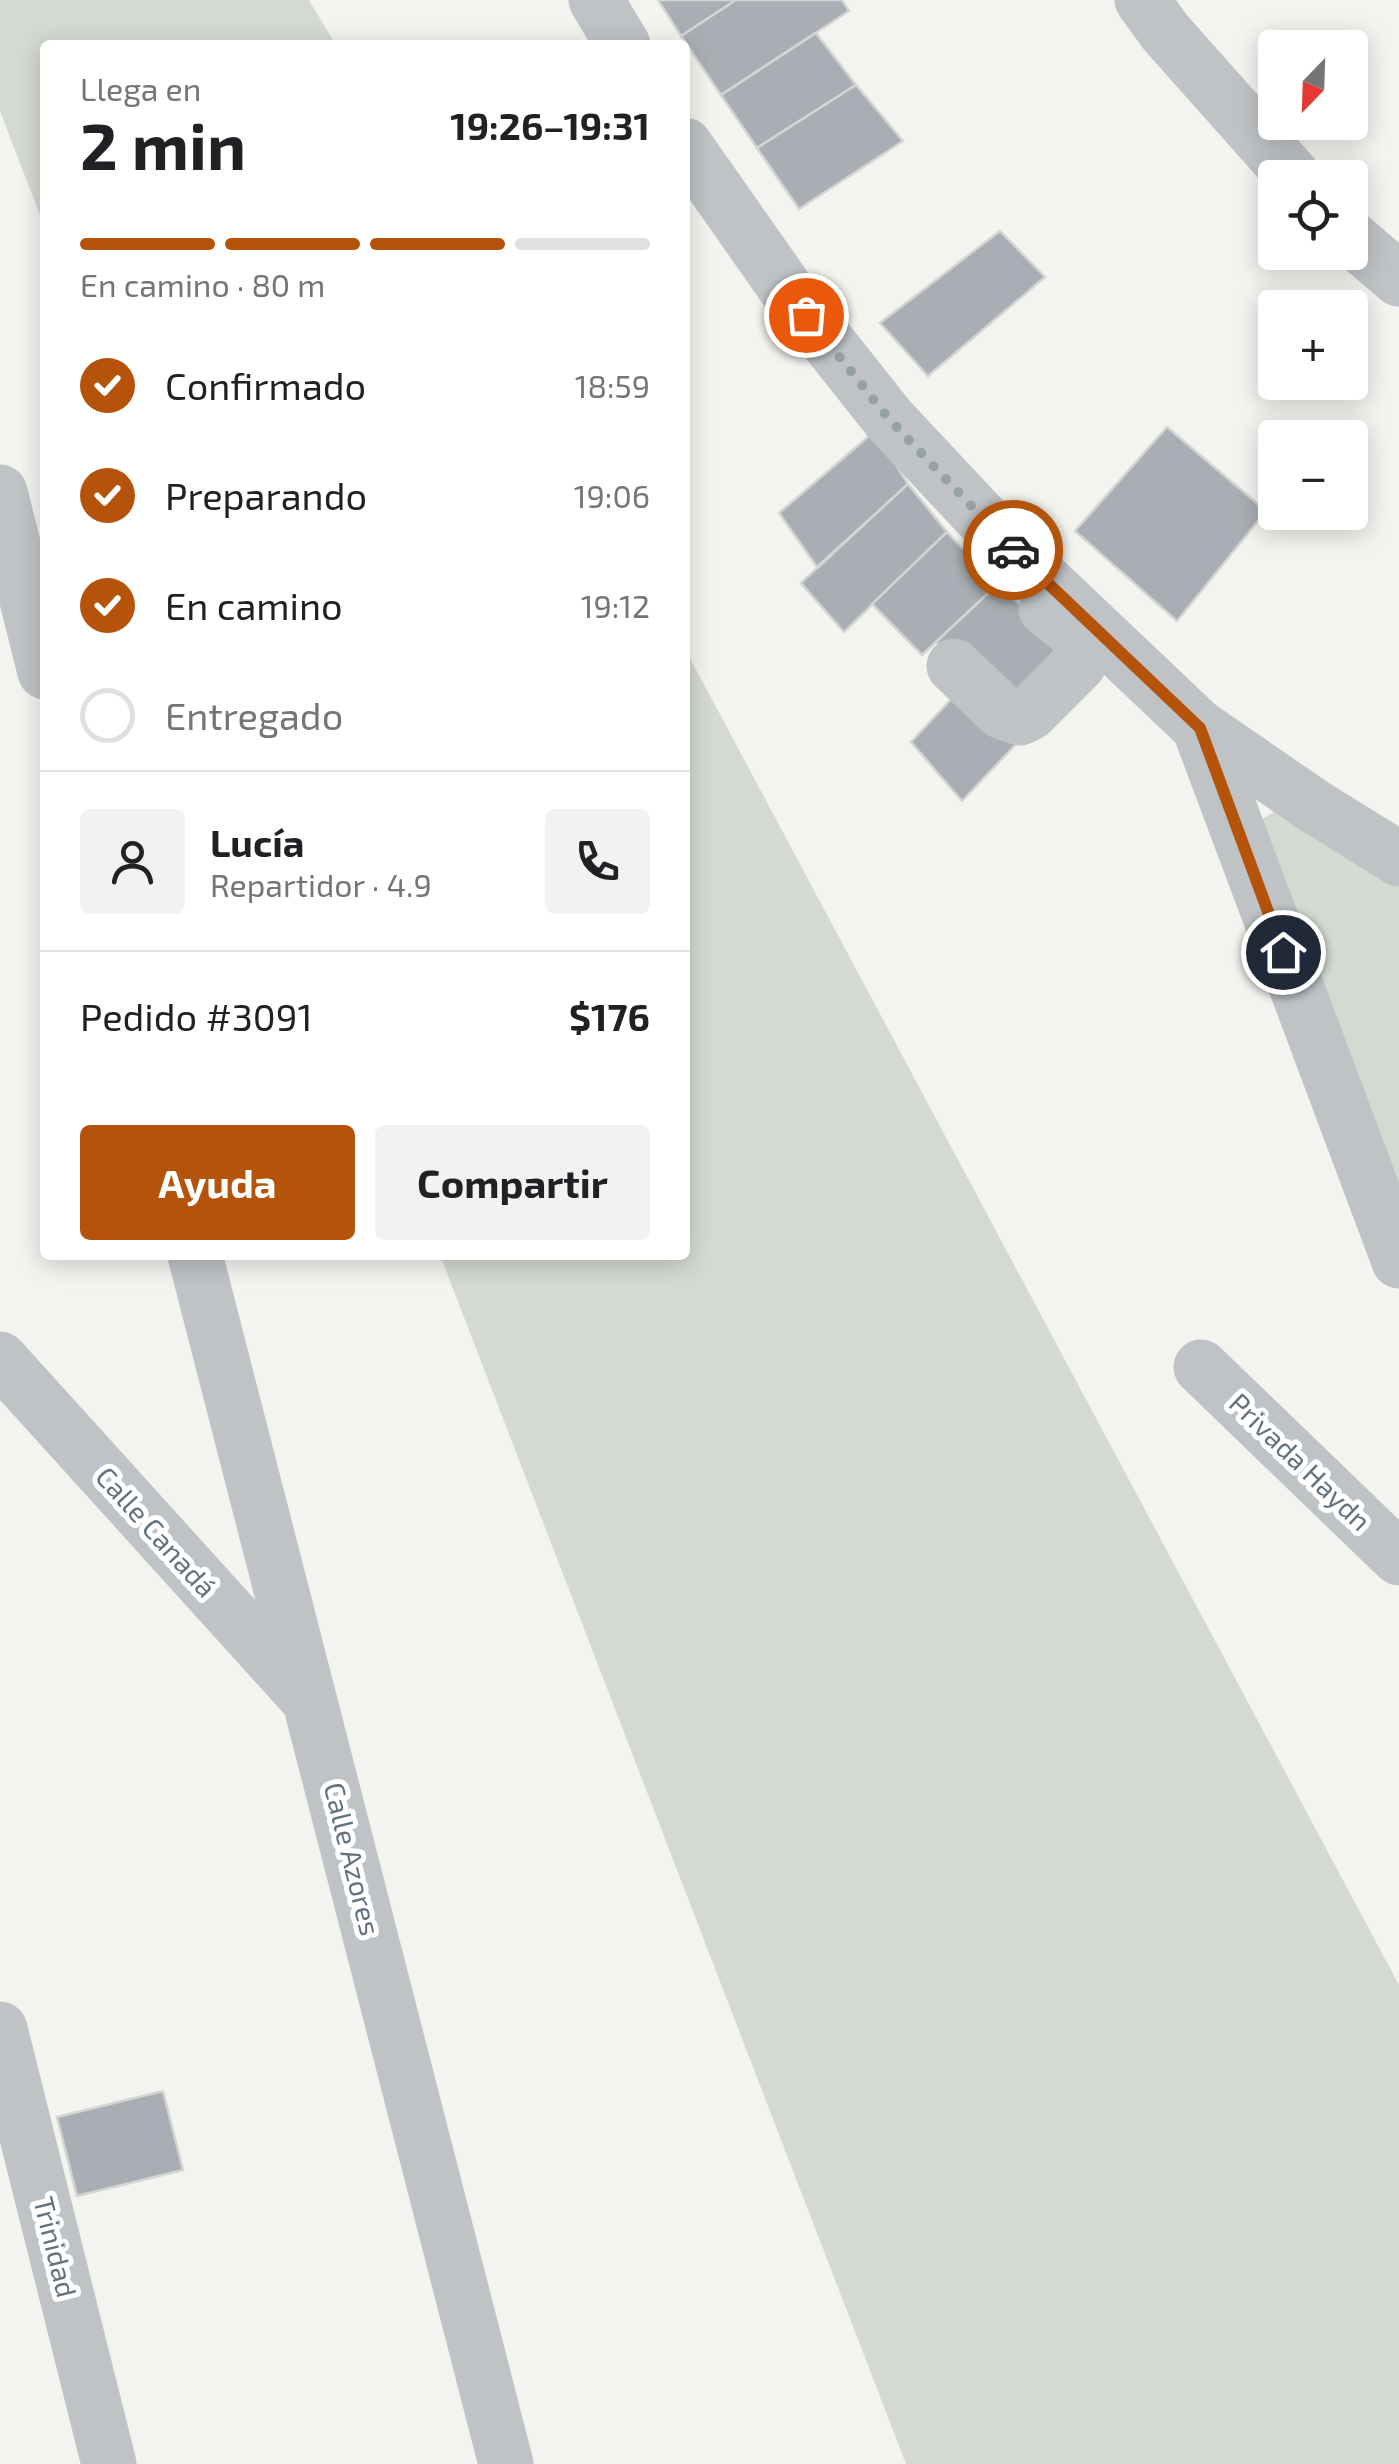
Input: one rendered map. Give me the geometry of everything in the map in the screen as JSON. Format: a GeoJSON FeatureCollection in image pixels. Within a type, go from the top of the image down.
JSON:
{"type":"FeatureCollection","features":[{"type":"Feature","properties":{"kind":"street"},"geometry":{"type":"LineString","coordinates":[[596,0],[620,40]]}},
{"type":"Feature","properties":{"kind":"street"},"geometry":{"type":"LineString","coordinates":[[1142,0],[1166,33],[1278,160]]}},
{"type":"Feature","properties":{"kind":"street"},"geometry":{"type":"LineString","coordinates":[[690,153],[786,289],[889,419],[1006,544],[1200,728],[1399,858]]}},
{"type":"Feature","properties":{"kind":"street"},"geometry":{"type":"LineString","coordinates":[[1368,252],[1399,279]]}},
{"type":"Feature","properties":{"kind":"street"},"geometry":{"type":"LineString","coordinates":[[0,492],[40,652]]}},
{"type":"Feature","properties":{"kind":"street"},"geometry":{"type":"LineString","coordinates":[[954,666],[1002,712],[1020,718],[1080,664],[1084,645],[1078,636],[1001,570],[998,562],[1006,544]]}},
{"type":"Feature","properties":{"kind":"street"},"geometry":{"type":"LineString","coordinates":[[1200,728],[1399,1261]]}},
{"type":"Feature","properties":{"kind":"street","name":"Calle Azores"},"geometry":{"type":"LineString","coordinates":[[196,1260],[506,2464]]}},
{"type":"Feature","properties":{"kind":"street","name":"Calle Canadá"},"geometry":{"type":"LineString","coordinates":[[0,1359],[312,1704]]}},
{"type":"Feature","properties":{"kind":"street","name":"Privada Haydn"},"geometry":{"type":"LineString","coordinates":[[1201,1366],[1399,1558]]}},
{"type":"Feature","properties":{"kind":"street","name":"Trinidad"},"geometry":{"type":"LineString","coordinates":[[0,2030],[109,2464]]}},
{"type":"Feature","properties":{"kind":"shaded area"},"geometry":{"type":"Polygon","coordinates":[[[0,0],[309,0],[333,40],[40,40],[40,215],[0,111],[0,0]]]}},
{"type":"Feature","properties":{"kind":"shaded area"},"geometry":{"type":"Polygon","coordinates":[[[690,658],[1399,1985],[1399,2464],[906,2464],[442,1260],[690,1260],[690,658]]]}},
{"type":"Feature","properties":{"kind":"shaded area"},"geometry":{"type":"Polygon","coordinates":[[[1284,806],[1399,878],[1399,1201],[1262,819],[1284,806]]]}},
{"type":"Feature","properties":{"kind":"building"},"geometry":{"type":"Polygon","coordinates":[[[658,0],[736,0],[681,36],[658,0]]]}},
{"type":"Feature","properties":{"kind":"building"},"geometry":{"type":"Polygon","coordinates":[[[736,0],[842,0],[849,11],[721,95],[690,49],[690,40],[681,36],[736,0]]]}},
{"type":"Feature","properties":{"kind":"building"},"geometry":{"type":"Polygon","coordinates":[[[816,33],[856,85],[757,148],[721,95],[816,33]]]}},
{"type":"Feature","properties":{"kind":"building"},"geometry":{"type":"Polygon","coordinates":[[[856,85],[903,141],[799,209],[757,148],[856,85]]]}},
{"type":"Feature","properties":{"kind":"building"},"geometry":{"type":"Polygon","coordinates":[[[1000,231],[1045,277],[928,376],[880,323],[1000,231]]]}},
{"type":"Feature","properties":{"kind":"building"},"geometry":{"type":"Polygon","coordinates":[[[1167,427],[1258,504],[1258,521],[1177,621],[1075,531],[1167,427]]]}},
{"type":"Feature","properties":{"kind":"building"},"geometry":{"type":"Polygon","coordinates":[[[875,431],[908,484],[817,567],[779,513],[875,431]]]}},
{"type":"Feature","properties":{"kind":"building"},"geometry":{"type":"Polygon","coordinates":[[[908,484],[947,532],[844,632],[801,583],[908,484]]]}},
{"type":"Feature","properties":{"kind":"building"},"geometry":{"type":"Polygon","coordinates":[[[947,532],[997,585],[922,655],[872,604],[947,532]]]}},
{"type":"Feature","properties":{"kind":"building"},"geometry":{"type":"Polygon","coordinates":[[[997,585],[1074,650],[1011,707],[936,642],[997,585]]]}},
{"type":"Feature","properties":{"kind":"building"},"geometry":{"type":"Polygon","coordinates":[[[959,691],[1018,742],[962,801],[911,742],[959,691]]]}},
{"type":"Feature","properties":{"kind":"building"},"geometry":{"type":"Polygon","coordinates":[[[163,2091],[183,2170],[77,2196],[57,2117],[163,2091]]]}},
{"type":"Feature","properties":{"kind":"way so far"},"geometry":{"type":"LineString","coordinates":[[806,315],[889,419],[1013,550]]}},
{"type":"Feature","properties":{"kind":"route"},"geometry":{"type":"LineString","coordinates":[[1013,550],[1200,728],[1283,952]]}}]}
